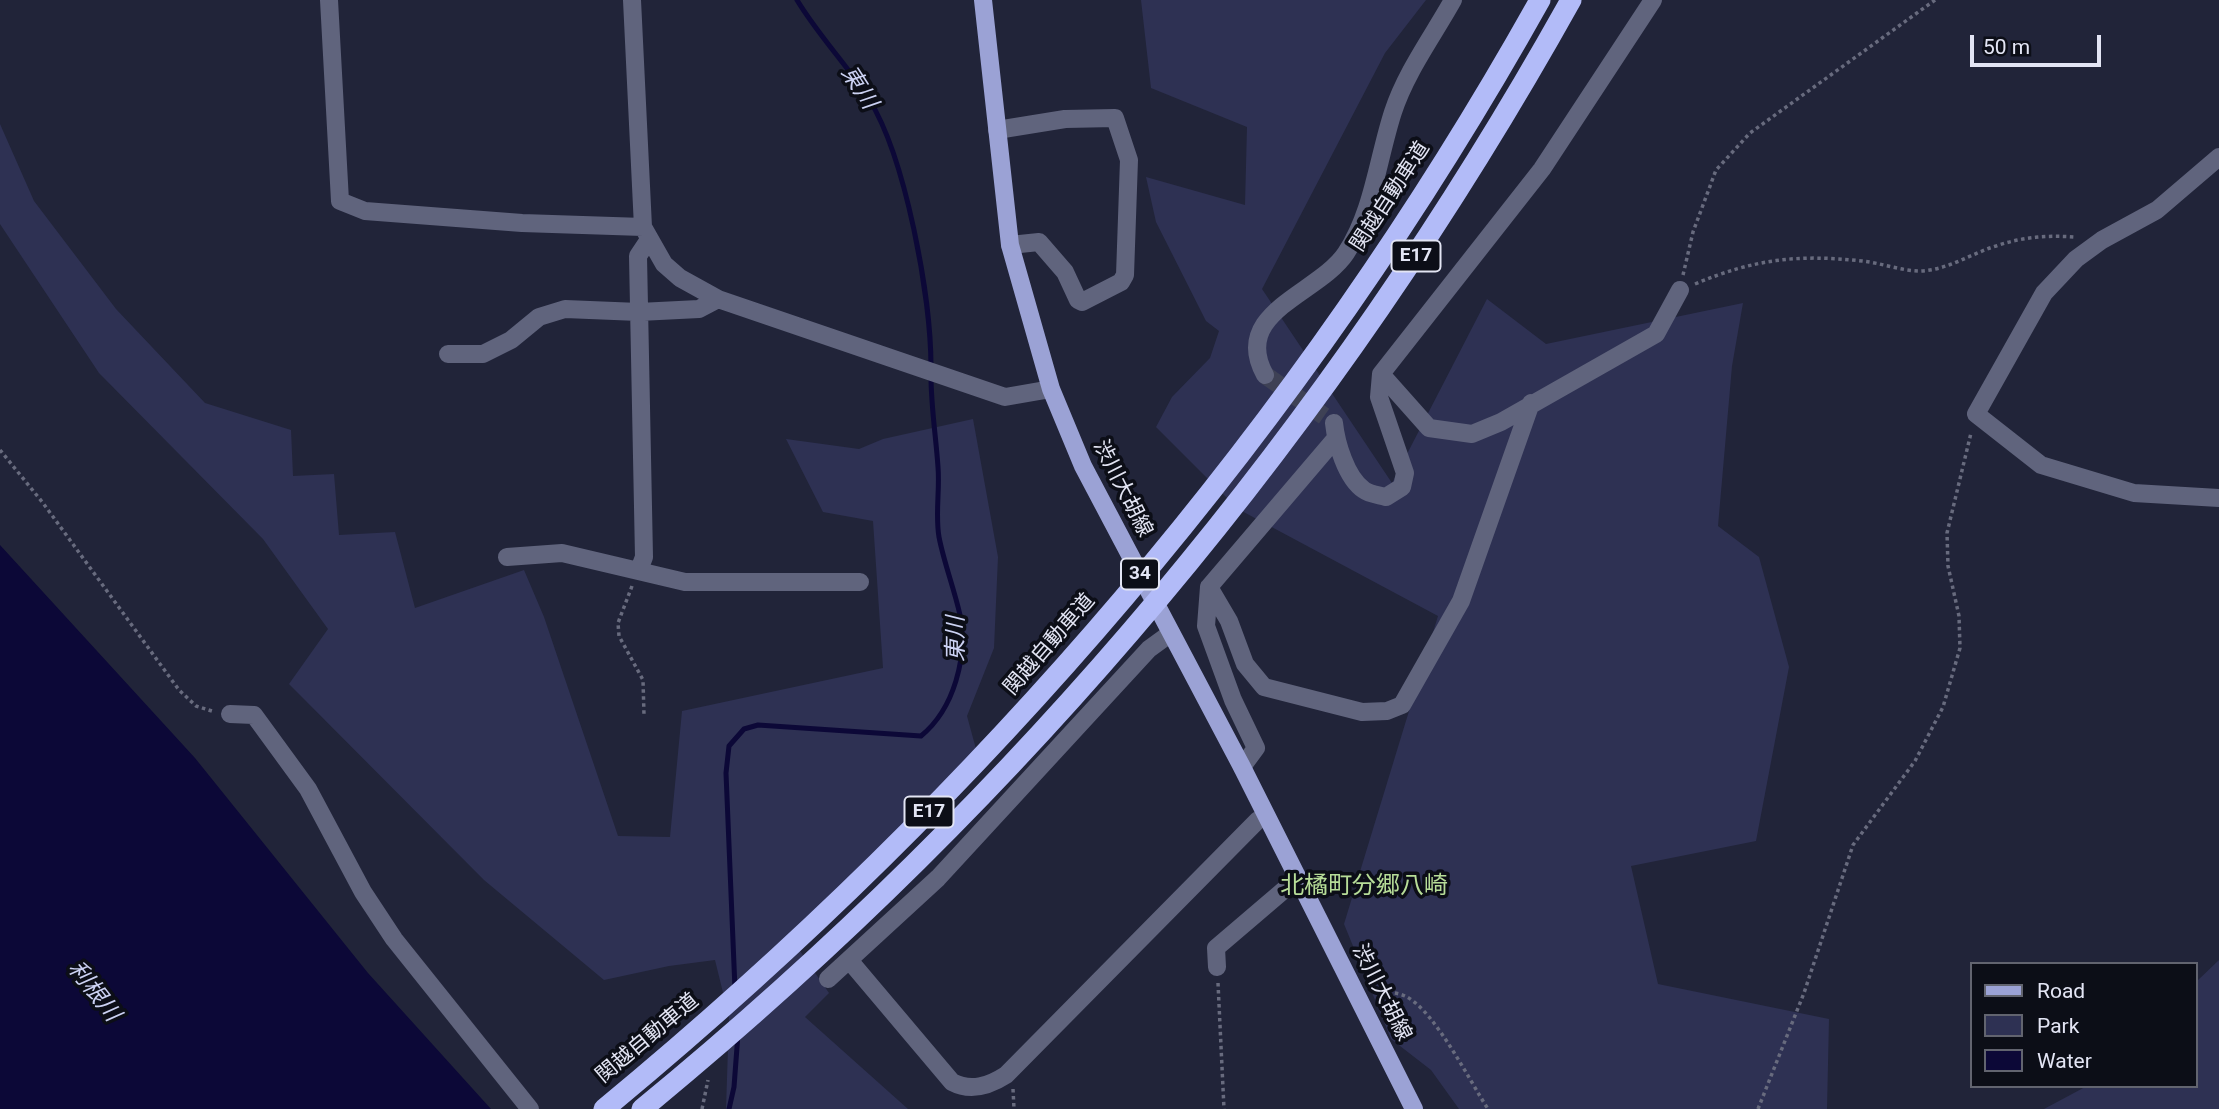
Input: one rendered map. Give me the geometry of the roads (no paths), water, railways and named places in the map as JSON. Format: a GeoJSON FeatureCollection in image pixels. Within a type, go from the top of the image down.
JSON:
{"type":"FeatureCollection","features":[{"type":"Feature","properties":{"kind":"highway","name":"関越自動車道"},"geometry":{"type":"LineString","coordinates":[[604,1109],[778,959],[955,786],[1061,671],[1220,481],[1284,398],[1418,204],[1488,93],[1540,0]]}},
{"type":"Feature","properties":{"kind":"highway","name":"E17"},"geometry":{"type":"LineString","coordinates":[[642,1109],[794,979],[978,803],[1081,691],[1241,499],[1295,429],[1442,218],[1512,106],[1571,0]]}},
{"type":"Feature","properties":{"kind":"main road","name":"渋川大胡線"},"geometry":{"type":"LineString","coordinates":[[983,0],[1010,244],[1051,389],[1083,466],[1242,767],[1414,1109]]}},
{"type":"Feature","properties":{"kind":"street"},"geometry":{"type":"LineString","coordinates":[[329,0],[340,201],[365,211],[645,234]]}},
{"type":"Feature","properties":{"kind":"street"},"geometry":{"type":"LineString","coordinates":[[632,0],[645,234],[638,256],[644,557],[639,570]]}},
{"type":"Feature","properties":{"kind":"street"},"geometry":{"type":"LineString","coordinates":[[1265,375],[1257,359],[1256,340],[1278,306],[1327,276],[1346,253],[1364,217],[1372,182],[1402,89],[1453,0]]}},
{"type":"Feature","properties":{"kind":"street"},"geometry":{"type":"LineString","coordinates":[[1242,767],[1256,748],[1233,700],[1206,626],[1209,587],[1335,430],[1351,474],[1364,490],[1386,497],[1402,487],[1405,473],[1378,397],[1381,374],[1542,169],[1653,0]]}},
{"type":"Feature","properties":{"kind":"street"},"geometry":{"type":"LineString","coordinates":[[997,130],[1065,118],[1115,118],[1129,160],[1125,275],[1121,282],[1083,302],[1078,300],[1065,272],[1039,243],[1010,244]]}},
{"type":"Feature","properties":{"kind":"street"},"geometry":{"type":"LineString","coordinates":[[2219,157],[2157,210],[2102,240],[2076,259],[2044,293],[1976,414],[2042,465],[2134,493],[2219,498]]}},
{"type":"Feature","properties":{"kind":"street"},"geometry":{"type":"LineString","coordinates":[[645,234],[664,264],[680,278],[718,299],[1005,397],[1051,389]]}},
{"type":"Feature","properties":{"kind":"street"},"geometry":{"type":"LineString","coordinates":[[1381,374],[1429,428],[1472,434],[1501,422],[1656,334],[1680,290]]}},
{"type":"Feature","properties":{"kind":"street"},"geometry":{"type":"LineString","coordinates":[[448,354],[483,354],[511,340],[539,317],[565,309],[639,312],[699,309],[718,299]]}},
{"type":"Feature","properties":{"kind":"street"},"geometry":{"type":"LineString","coordinates":[[1209,587],[1228,621],[1245,664],[1264,687],[1362,712],[1387,710],[1402,705],[1461,601],[1531,403]]}},
{"type":"Feature","properties":{"kind":"street"},"geometry":{"type":"LineString","coordinates":[[507,557],[562,553],[685,582],[860,582]]}},
{"type":"Feature","properties":{"kind":"street"},"geometry":{"type":"LineString","coordinates":[[828,979],[938,878],[1149,649],[1171,633]]}},
{"type":"Feature","properties":{"kind":"street"},"geometry":{"type":"LineString","coordinates":[[230,714],[254,715],[308,789],[357,880],[394,939],[530,1109]]}},
{"type":"Feature","properties":{"kind":"street"},"geometry":{"type":"LineString","coordinates":[[849,960],[952,1082],[962,1087],[990,1086],[1006,1075],[1258,820]]}},
{"type":"Feature","properties":{"kind":"street"},"geometry":{"type":"LineString","coordinates":[[1217,967],[1216,948],[1298,878]]}},
{"type":"Feature","properties":{"kind":"water","name":"利根川"},"geometry":{"type":"Polygon","coordinates":[[[0,545],[195,758],[368,973],[491,1109],[0,1109],[0,545]]]}},
{"type":"Feature","properties":{"kind":"waterway","name":"東川"},"geometry":{"type":"LineString","coordinates":[[797,0],[869,99],[894,156],[905,192],[921,267],[927,304],[931,367]]}},
{"type":"Feature","properties":{"kind":"waterway","name":"東川"},"geometry":{"type":"LineString","coordinates":[[735,989],[726,773],[729,746],[744,729],[758,725],[921,736],[942,712],[956,681],[962,631],[939,537],[931,376]]}},
{"type":"Feature","properties":{"kind":"waterway","name":"東川"},"geometry":{"type":"LineString","coordinates":[[729,1109],[734,1087],[738,1034]]}},
{"type":"Feature","properties":{"kind":"tunnel"},"geometry":{"type":"LineString","coordinates":[[1265,375],[1334,423]]}},
{"type":"Feature","properties":{"kind":"district","name":"北橘町分郷八崎"},"geometry":{"type":"Point","coordinates":[1364,887]}}]}
